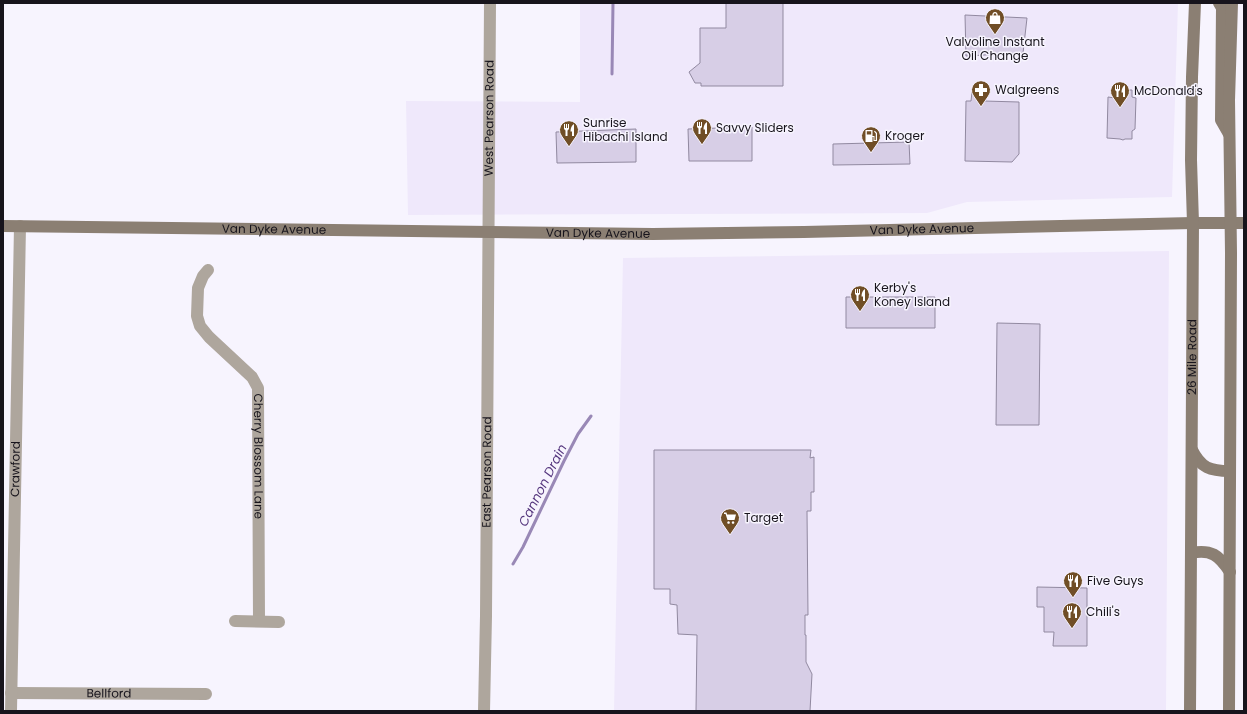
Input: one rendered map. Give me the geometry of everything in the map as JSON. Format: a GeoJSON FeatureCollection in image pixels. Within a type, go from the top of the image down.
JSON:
{"type":"FeatureCollection","features":[{"type":"Feature","properties":{"kind":"main road","name":"26 Mile Road"},"geometry":{"type":"LineString","coordinates":[[1190,711],[1193,223],[1191,160],[1195,3]]}},
{"type":"Feature","properties":{"kind":"main road"},"geometry":{"type":"LineString","coordinates":[[1219,3],[1222,8],[1221,120],[1230,137]]}},
{"type":"Feature","properties":{"kind":"main road"},"geometry":{"type":"LineString","coordinates":[[1229,711],[1232,224],[1229,100],[1232,3]]}},
{"type":"Feature","properties":{"kind":"main road","name":"Van Dyke Avenue"},"geometry":{"type":"LineString","coordinates":[[3,226],[488,233],[716,234],[1244,223]]}},
{"type":"Feature","properties":{"kind":"main road"},"geometry":{"type":"LineString","coordinates":[[1192,450],[1197,459],[1206,468],[1219,471],[1230,471]]}},
{"type":"Feature","properties":{"kind":"main road"},"geometry":{"type":"LineString","coordinates":[[1190,552],[1210,552],[1223,562],[1230,572]]}},
{"type":"Feature","properties":{"kind":"street","name":"West Pearson Road"},"geometry":{"type":"LineString","coordinates":[[488,233],[490,3]]}},
{"type":"Feature","properties":{"kind":"street","name":"Crawford"},"geometry":{"type":"LineString","coordinates":[[10,711],[11,693],[8,646],[20,226]]}},
{"type":"Feature","properties":{"kind":"street","name":"East Pearson Road"},"geometry":{"type":"LineString","coordinates":[[484,711],[486,616],[488,233]]}},
{"type":"Feature","properties":{"kind":"street","name":"Cherry Blossom Lane"},"geometry":{"type":"LineString","coordinates":[[208,270],[203,276],[198,288],[197,316],[200,326],[209,338],[252,377],[258,388],[259,621]]}},
{"type":"Feature","properties":{"kind":"street"},"geometry":{"type":"LineString","coordinates":[[235,621],[279,622]]}},
{"type":"Feature","properties":{"kind":"street","name":"Bellford"},"geometry":{"type":"LineString","coordinates":[[11,693],[206,694]]}},
{"type":"Feature","properties":{"kind":"shaded area"},"geometry":{"type":"Polygon","coordinates":[[[580,3],[1178,3],[1172,197],[967,202],[927,213],[408,215],[406,101],[580,102],[580,3]]]}},
{"type":"Feature","properties":{"kind":"shaded area"},"geometry":{"type":"Polygon","coordinates":[[[1169,251],[1166,711],[614,711],[623,258],[1169,251]]]}},
{"type":"Feature","properties":{"kind":"building"},"geometry":{"type":"Polygon","coordinates":[[[726,3],[783,3],[783,86],[701,86],[701,83],[695,83],[689,72],[700,63],[700,28],[726,28],[726,3]]]}},
{"type":"Feature","properties":{"kind":"building","name":"Valvoline Instant Oil Change"},"geometry":{"type":"Polygon","coordinates":[[[965,15],[1027,18],[1023,53],[966,56],[965,15]]]}},
{"type":"Feature","properties":{"kind":"building"},"geometry":{"type":"Polygon","coordinates":[[[1119,90],[1132,90],[1132,97],[1136,98],[1135,129],[1132,131],[1132,139],[1123,140],[1107,138],[1108,97],[1115,98],[1115,94],[1119,94],[1119,90]]]}},
{"type":"Feature","properties":{"kind":"building","name":"Walgreens"},"geometry":{"type":"Polygon","coordinates":[[[972,92],[985,92],[984,101],[1019,102],[1019,154],[1012,162],[965,161],[966,101],[971,101],[972,92]]]}},
{"type":"Feature","properties":{"kind":"building"},"geometry":{"type":"Polygon","coordinates":[[[752,127],[752,161],[689,161],[688,129],[752,127]]]}},
{"type":"Feature","properties":{"kind":"building"},"geometry":{"type":"Polygon","coordinates":[[[636,129],[636,162],[557,163],[556,132],[636,129]]]}},
{"type":"Feature","properties":{"kind":"building"},"geometry":{"type":"Polygon","coordinates":[[[909,142],[910,164],[833,165],[833,144],[909,142]]]}},
{"type":"Feature","properties":{"kind":"building"},"geometry":{"type":"Polygon","coordinates":[[[846,297],[935,297],[935,328],[846,328],[846,297]]]}},
{"type":"Feature","properties":{"kind":"building"},"geometry":{"type":"Polygon","coordinates":[[[997,323],[1040,324],[1039,425],[996,425],[997,323]]]}},
{"type":"Feature","properties":{"kind":"building","name":"Target"},"geometry":{"type":"Polygon","coordinates":[[[654,450],[811,450],[810,458],[814,457],[814,492],[811,492],[811,511],[807,511],[808,615],[805,615],[806,662],[812,674],[810,711],[696,711],[697,635],[678,634],[677,605],[670,604],[670,589],[654,589],[654,450]]]}},
{"type":"Feature","properties":{"kind":"building"},"geometry":{"type":"Polygon","coordinates":[[[1037,587],[1087,588],[1087,646],[1053,646],[1054,632],[1044,632],[1044,607],[1037,607],[1037,587]]]}},
{"type":"Feature","properties":{"kind":"waterway","name":"Cannon Drain"},"geometry":{"type":"LineString","coordinates":[[612,74],[613,3]]}},
{"type":"Feature","properties":{"kind":"waterway","name":"Cannon Drain"},"geometry":{"type":"LineString","coordinates":[[513,564],[523,547],[578,434],[591,416]]}},
{"type":"Feature","properties":{"kind":"place","name":"Valvoline Instant Oil Change"},"geometry":{"type":"Point","coordinates":[995,35]}},
{"type":"Feature","properties":{"kind":"place","name":"Walgreens"},"geometry":{"type":"Point","coordinates":[981,107]}},
{"type":"Feature","properties":{"kind":"place","name":"McDonald's"},"geometry":{"type":"Point","coordinates":[1120,108]}},
{"type":"Feature","properties":{"kind":"place","name":"Savvy Sliders"},"geometry":{"type":"Point","coordinates":[702,145]}},
{"type":"Feature","properties":{"kind":"place","name":"Sunrise Hibachi Island"},"geometry":{"type":"Point","coordinates":[569,147]}},
{"type":"Feature","properties":{"kind":"place","name":"Kroger"},"geometry":{"type":"Point","coordinates":[871,153]}},
{"type":"Feature","properties":{"kind":"place","name":"Kerby's Koney Island"},"geometry":{"type":"Point","coordinates":[860,312]}},
{"type":"Feature","properties":{"kind":"place","name":"Target"},"geometry":{"type":"Point","coordinates":[730,535]}},
{"type":"Feature","properties":{"kind":"place","name":"Five Guys"},"geometry":{"type":"Point","coordinates":[1073,598]}},
{"type":"Feature","properties":{"kind":"place","name":"Chili's"},"geometry":{"type":"Point","coordinates":[1072,629]}}]}
